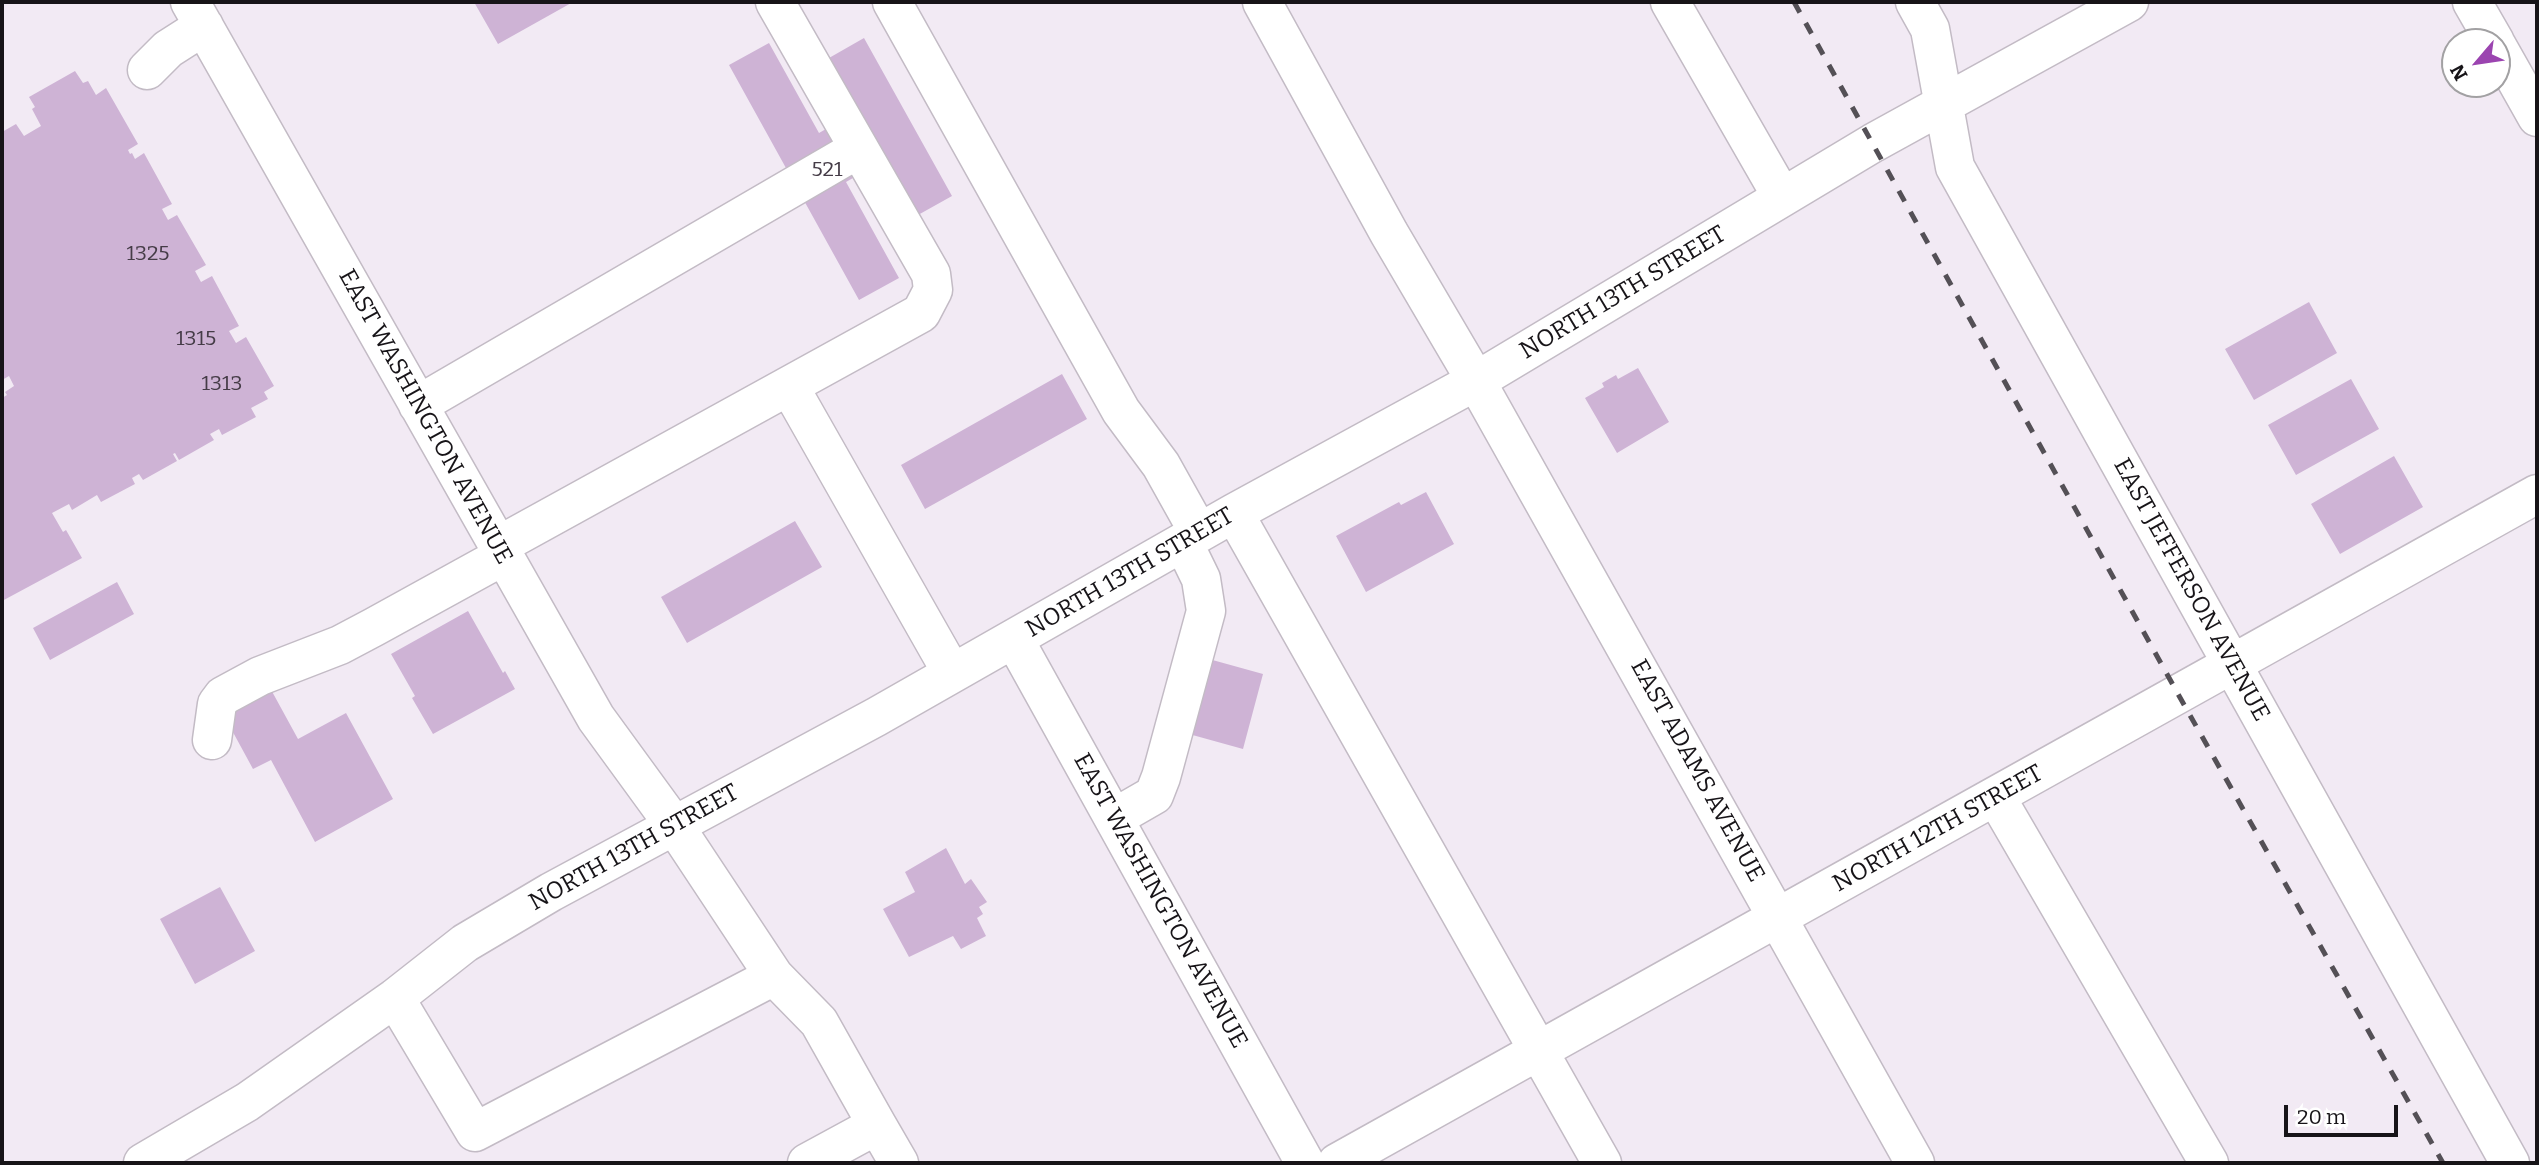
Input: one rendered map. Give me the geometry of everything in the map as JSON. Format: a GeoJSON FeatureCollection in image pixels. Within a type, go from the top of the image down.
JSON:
{"type":"FeatureCollection","features":[{"type":"Feature","properties":{"kind":"street"},"geometry":{"type":"LineString","coordinates":[[212,740],[217,704],[223,696],[260,676],[340,645],[374,627],[501,551],[921,313],[933,290],[931,274],[775,2]]}},
{"type":"Feature","properties":{"kind":"street"},"geometry":{"type":"LineString","coordinates":[[892,2],[1121,411],[1161,465],[1191,538],[1206,611],[1161,777],[1154,795],[1114,818]]}},
{"type":"Feature","properties":{"kind":"street","name":"EAST ADAMS AVENUE"},"geometry":{"type":"LineString","coordinates":[[1262,2],[1389,233],[1476,381],[1780,918],[1915,1163]]}},
{"type":"Feature","properties":{"kind":"street"},"geometry":{"type":"LineString","coordinates":[[1670,2],[1782,197]]}},
{"type":"Feature","properties":{"kind":"street","name":"EAST JEFFERSON AVENUE"},"geometry":{"type":"LineString","coordinates":[[1915,2],[1930,29],[1955,167],[2510,1163]]}},
{"type":"Feature","properties":{"kind":"street","name":"NORTH 13TH STREET"},"geometry":{"type":"LineString","coordinates":[[143,1163],[247,1102],[395,998],[465,943],[551,892],[1014,639],[1234,513],[1476,381],[1873,143],[2129,2]]}},
{"type":"Feature","properties":{"kind":"street"},"geometry":{"type":"LineString","coordinates":[[2472,2],[2487,28]]}},
{"type":"Feature","properties":{"kind":"street"},"geometry":{"type":"LineString","coordinates":[[147,70],[197,14]]}},
{"type":"Feature","properties":{"kind":"street","name":"EAST WASHINGTON AVENUE"},"geometry":{"type":"LineString","coordinates":[[197,14],[596,718],[674,825],[774,976],[819,1022],[899,1163]]}},
{"type":"Feature","properties":{"kind":"street"},"geometry":{"type":"LineString","coordinates":[[2511,71],[2537,117]]}},
{"type":"Feature","properties":{"kind":"street"},"geometry":{"type":"LineString","coordinates":[[418,405],[858,149]]}},
{"type":"Feature","properties":{"kind":"street"},"geometry":{"type":"LineString","coordinates":[[789,386],[952,673]]}},
{"type":"Feature","properties":{"kind":"street","name":"NORTH 12TH STREET"},"geometry":{"type":"LineString","coordinates":[[1337,1163],[2537,494]]}},
{"type":"Feature","properties":{"kind":"street"},"geometry":{"type":"LineString","coordinates":[[1234,513],[1602,1163]]}},
{"type":"Feature","properties":{"kind":"street","name":"EAST WASHINGTON AVENUE"},"geometry":{"type":"LineString","coordinates":[[1014,639],[1305,1163]]}},
{"type":"Feature","properties":{"kind":"street"},"geometry":{"type":"LineString","coordinates":[[1996,797],[2208,1163]]}},
{"type":"Feature","properties":{"kind":"street"},"geometry":{"type":"LineString","coordinates":[[395,998],[475,1132],[774,976]]}},
{"type":"Feature","properties":{"kind":"street"},"geometry":{"type":"LineString","coordinates":[[807,1163],[877,1125]]}},
{"type":"Feature","properties":{"kind":"building"},"geometry":{"type":"Polygon","coordinates":[[[474,2],[573,2],[498,44],[474,2]]]}},
{"type":"Feature","properties":{"kind":"building"},"geometry":{"type":"Polygon","coordinates":[[[864,38],[952,196],[918,215],[886,159],[846,182],[899,278],[859,300],[729,65],[769,43],[819,133],[859,110],[829,58],[864,38]]]}},
{"type":"Feature","properties":{"kind":"building"},"geometry":{"type":"Polygon","coordinates":[[[75,71],[83,83],[88,81],[96,95],[106,88],[138,144],[128,150],[130,154],[132,153],[135,159],[144,153],[172,204],[162,209],[168,220],[177,215],[206,265],[195,271],[201,282],[212,276],[239,326],[229,331],[236,343],[246,337],[274,386],[264,392],[268,399],[251,408],[256,417],[222,435],[219,429],[210,434],[214,440],[179,460],[175,453],[173,454],[177,461],[143,480],[139,474],[132,478],[135,484],[101,502],[97,495],[72,510],[69,504],[52,513],[63,532],[66,530],[82,558],[2,601],[2,398],[7,395],[5,392],[14,386],[9,376],[2,380],[2,132],[16,124],[24,136],[41,126],[29,97],[75,71]]]}},
{"type":"Feature","properties":{"kind":"building"},"geometry":{"type":"Polygon","coordinates":[[[2309,302],[2337,353],[2254,400],[2225,349],[2309,302]]]}},
{"type":"Feature","properties":{"kind":"building"},"geometry":{"type":"Polygon","coordinates":[[[1638,368],[1669,422],[1617,453],[1585,398],[1604,387],[1602,383],[1616,375],[1618,379],[1638,368]]]}},
{"type":"Feature","properties":{"kind":"building"},"geometry":{"type":"Polygon","coordinates":[[[1062,374],[1087,419],[925,509],[901,465],[1062,374]]]}},
{"type":"Feature","properties":{"kind":"building"},"geometry":{"type":"Polygon","coordinates":[[[2351,379],[2379,429],[2296,475],[2268,425],[2351,379]]]}},
{"type":"Feature","properties":{"kind":"building"},"geometry":{"type":"Polygon","coordinates":[[[2394,456],[2423,507],[2340,554],[2311,504],[2394,456]]]}},
{"type":"Feature","properties":{"kind":"building"},"geometry":{"type":"Polygon","coordinates":[[[1426,492],[1454,544],[1366,592],[1336,536],[1399,502],[1401,505],[1426,492]]]}},
{"type":"Feature","properties":{"kind":"building"},"geometry":{"type":"Polygon","coordinates":[[[795,521],[822,567],[687,643],[661,597],[795,521]]]}},
{"type":"Feature","properties":{"kind":"building"},"geometry":{"type":"Polygon","coordinates":[[[117,582],[134,614],[50,660],[33,628],[117,582]]]}},
{"type":"Feature","properties":{"kind":"building"},"geometry":{"type":"Polygon","coordinates":[[[468,611],[515,689],[433,734],[391,654],[468,611]]]}},
{"type":"Feature","properties":{"kind":"building"},"geometry":{"type":"Polygon","coordinates":[[[1180,651],[1263,674],[1243,749],[1160,726],[1180,651]]]}},
{"type":"Feature","properties":{"kind":"building"},"geometry":{"type":"Polygon","coordinates":[[[269,686],[298,739],[346,713],[393,799],[315,842],[271,760],[253,769],[222,712],[269,686]]]}},
{"type":"Feature","properties":{"kind":"building"},"geometry":{"type":"Polygon","coordinates":[[[946,848],[965,884],[971,879],[987,902],[979,907],[983,914],[977,918],[986,936],[961,949],[953,936],[909,957],[883,909],[915,892],[905,872],[946,848]]]}},
{"type":"Feature","properties":{"kind":"building"},"geometry":{"type":"Polygon","coordinates":[[[220,887],[255,951],[195,984],[160,919],[220,887]]]}},
{"type":"Feature","properties":{"kind":"railway"},"geometry":{"type":"LineString","coordinates":[[1794,2],[2178,694],[2443,1163]]}}]}
